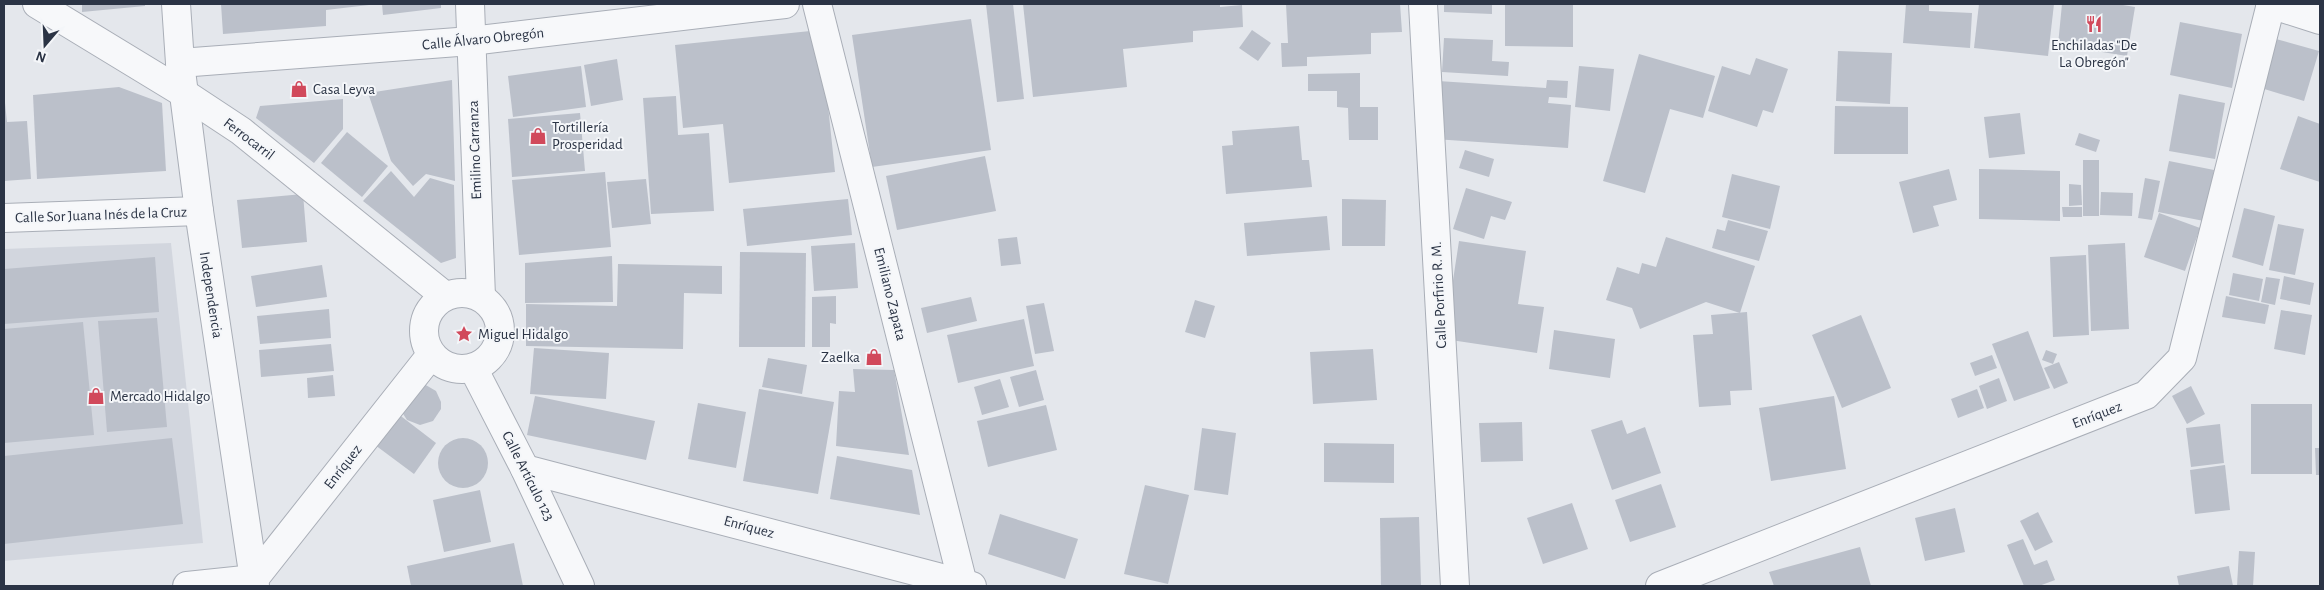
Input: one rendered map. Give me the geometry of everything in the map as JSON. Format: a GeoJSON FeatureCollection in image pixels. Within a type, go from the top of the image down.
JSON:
{"type":"FeatureCollection","features":[{"type":"Feature","properties":{"kind":"street","name":"Ferrocarril"},"geometry":{"type":"LineString","coordinates":[[37,4],[185,94],[241,131],[445,296]]}},
{"type":"Feature","properties":{"kind":"street","name":"Independencia"},"geometry":{"type":"LineString","coordinates":[[176,4],[180,63],[199,211],[255,582]]}},
{"type":"Feature","properties":{"kind":"street","name":"Emilino Carranza"},"geometry":{"type":"LineString","coordinates":[[470,4],[481,297]]}},
{"type":"Feature","properties":{"kind":"street","name":"Calle Álvaro Obregón"},"geometry":{"type":"LineString","coordinates":[[180,63],[471,41],[785,4]]}},
{"type":"Feature","properties":{"kind":"street","name":"Emiliano Zapata"},"geometry":{"type":"LineString","coordinates":[[817,4],[968,585]]}},
{"type":"Feature","properties":{"kind":"street","name":"Calle Porfirio R. M."},"geometry":{"type":"LineString","coordinates":[[1423,4],[1455,586]]}},
{"type":"Feature","properties":{"kind":"street","name":"Enríquez"},"geometry":{"type":"LineString","coordinates":[[1660,586],[2146,396],[2182,358],[2270,4]]}},
{"type":"Feature","properties":{"kind":"street"},"geometry":{"type":"LineString","coordinates":[[2270,4],[2320,20]]}},
{"type":"Feature","properties":{"kind":"street","name":"Calle Sor Juana Inés de la Cruz"},"geometry":{"type":"LineString","coordinates":[[4,218],[199,211]]}},
{"type":"Feature","properties":{"kind":"street"},"geometry":{"type":"LineString","coordinates":[[463,292],[481,297],[496,314],[501,336],[492,356],[473,368],[458,370],[443,365],[431,355],[423,333],[429,311],[445,296],[463,292]]}},
{"type":"Feature","properties":{"kind":"street","name":"Enríquez"},"geometry":{"type":"LineString","coordinates":[[255,582],[431,355]]}},
{"type":"Feature","properties":{"kind":"street","name":"Calle Artículo 123"},"geometry":{"type":"LineString","coordinates":[[473,368],[526,469],[572,564],[580,586]]}},
{"type":"Feature","properties":{"kind":"street","name":"Enríquez"},"geometry":{"type":"LineString","coordinates":[[526,469],[968,585]]}},
{"type":"Feature","properties":{"kind":"street"},"geometry":{"type":"LineString","coordinates":[[187,586],[255,582]]}},
{"type":"Feature","properties":{"kind":"shaded area","name":"Mercado Hidalgo"},"geometry":{"type":"Polygon","coordinates":[[[171,243],[203,543],[4,561],[4,249],[171,243]]]}},
{"type":"Feature","properties":{"kind":"building"},"geometry":{"type":"Polygon","coordinates":[[[82,4],[145,4],[145,6],[82,12],[82,4]]]}},
{"type":"Feature","properties":{"kind":"building"},"geometry":{"type":"Polygon","coordinates":[[[221,4],[369,5],[326,10],[326,26],[223,34],[221,4]]]}},
{"type":"Feature","properties":{"kind":"building"},"geometry":{"type":"Polygon","coordinates":[[[382,4],[441,4],[441,8],[383,15],[382,4]]]}},
{"type":"Feature","properties":{"kind":"building"},"geometry":{"type":"Polygon","coordinates":[[[986,4],[1013,4],[1024,99],[997,102],[986,4]]]}},
{"type":"Feature","properties":{"kind":"building"},"geometry":{"type":"Polygon","coordinates":[[[1023,4],[1220,4],[1220,7],[1242,5],[1243,27],[1193,31],[1193,42],[1123,49],[1127,87],[1033,97],[1023,4]]]}},
{"type":"Feature","properties":{"kind":"building"},"geometry":{"type":"Polygon","coordinates":[[[1286,4],[1400,4],[1402,32],[1371,33],[1371,54],[1307,57],[1307,66],[1282,67],[1281,43],[1288,43],[1286,4]]]}},
{"type":"Feature","properties":{"kind":"building"},"geometry":{"type":"Polygon","coordinates":[[[1444,4],[1492,4],[1492,14],[1444,12],[1444,4]]]}},
{"type":"Feature","properties":{"kind":"building"},"geometry":{"type":"Polygon","coordinates":[[[1505,4],[1573,4],[1573,47],[1505,46],[1505,4]]]}},
{"type":"Feature","properties":{"kind":"building"},"geometry":{"type":"Polygon","coordinates":[[[1906,4],[1929,4],[1929,11],[1972,13],[1970,48],[1903,43],[1906,4]]]}},
{"type":"Feature","properties":{"kind":"building"},"geometry":{"type":"Polygon","coordinates":[[[1979,4],[2054,4],[2048,56],[1974,48],[1979,4]]]}},
{"type":"Feature","properties":{"kind":"building"},"geometry":{"type":"Polygon","coordinates":[[[2062,4],[2117,4],[2135,7],[2127,56],[2058,45],[2062,4]]]}},
{"type":"Feature","properties":{"kind":"building"},"geometry":{"type":"Polygon","coordinates":[[[971,19],[991,150],[872,167],[852,35],[971,19]]]}},
{"type":"Feature","properties":{"kind":"building"},"geometry":{"type":"Polygon","coordinates":[[[2180,22],[2242,34],[2232,88],[2170,75],[2180,22]]]}},
{"type":"Feature","properties":{"kind":"building"},"geometry":{"type":"Polygon","coordinates":[[[820,30],[835,172],[729,183],[723,124],[683,128],[675,45],[820,30]]]}},
{"type":"Feature","properties":{"kind":"building"},"geometry":{"type":"Polygon","coordinates":[[[1252,30],[1271,43],[1258,61],[1239,48],[1252,30]]]}},
{"type":"Feature","properties":{"kind":"building"},"geometry":{"type":"Polygon","coordinates":[[[1444,38],[1493,40],[1492,61],[1509,62],[1508,76],[1442,72],[1444,38]]]}},
{"type":"Feature","properties":{"kind":"building"},"geometry":{"type":"Polygon","coordinates":[[[2276,39],[2319,51],[2304,101],[2261,88],[2276,39]]]}},
{"type":"Feature","properties":{"kind":"building"},"geometry":{"type":"Polygon","coordinates":[[[1838,51],[1892,53],[1890,104],[1836,101],[1838,51]]]}},
{"type":"Feature","properties":{"kind":"building"},"geometry":{"type":"Polygon","coordinates":[[[1639,54],[1715,76],[1703,118],[1670,109],[1645,193],[1603,181],[1639,54]]]}},
{"type":"Feature","properties":{"kind":"building"},"geometry":{"type":"Polygon","coordinates":[[[1756,58],[1788,69],[1773,113],[1763,110],[1757,127],[1708,111],[1722,66],[1750,75],[1756,58]]]}},
{"type":"Feature","properties":{"kind":"building"},"geometry":{"type":"Polygon","coordinates":[[[617,59],[623,100],[591,106],[584,65],[617,59]]]}},
{"type":"Feature","properties":{"kind":"building"},"geometry":{"type":"Polygon","coordinates":[[[581,66],[586,107],[513,117],[508,76],[581,66]]]}},
{"type":"Feature","properties":{"kind":"building"},"geometry":{"type":"Polygon","coordinates":[[[1579,66],[1614,69],[1610,111],[1575,107],[1579,66]]]}},
{"type":"Feature","properties":{"kind":"building"},"geometry":{"type":"Polygon","coordinates":[[[1360,73],[1360,107],[1378,107],[1378,140],[1349,140],[1348,108],[1337,107],[1337,91],[1308,91],[1308,74],[1360,73]]]}},
{"type":"Feature","properties":{"kind":"building"},"geometry":{"type":"Polygon","coordinates":[[[452,80],[455,181],[426,174],[413,186],[391,161],[368,93],[452,80]]]}},
{"type":"Feature","properties":{"kind":"building"},"geometry":{"type":"Polygon","coordinates":[[[1547,80],[1568,81],[1567,98],[1549,97],[1548,103],[1571,105],[1568,148],[1434,139],[1438,81],[1546,88],[1547,80]]]}},
{"type":"Feature","properties":{"kind":"building"},"geometry":{"type":"Polygon","coordinates":[[[119,87],[162,103],[166,171],[37,179],[33,95],[119,87]]]}},
{"type":"Feature","properties":{"kind":"building"},"geometry":{"type":"Polygon","coordinates":[[[4,93],[7,122],[27,121],[31,179],[4,181],[4,93]]]}},
{"type":"Feature","properties":{"kind":"building"},"geometry":{"type":"Polygon","coordinates":[[[2179,94],[2225,103],[2215,159],[2169,151],[2179,94]]]}},
{"type":"Feature","properties":{"kind":"building"},"geometry":{"type":"Polygon","coordinates":[[[676,96],[678,135],[709,133],[714,211],[651,214],[643,98],[676,96]]]}},
{"type":"Feature","properties":{"kind":"building"},"geometry":{"type":"Polygon","coordinates":[[[343,99],[343,129],[314,163],[256,118],[260,106],[343,99]]]}},
{"type":"Feature","properties":{"kind":"building"},"geometry":{"type":"Polygon","coordinates":[[[1835,106],[1908,107],[1908,154],[1834,154],[1835,106]]]}},
{"type":"Feature","properties":{"kind":"building"},"geometry":{"type":"Polygon","coordinates":[[[580,113],[585,171],[512,177],[508,119],[580,113]]]}},
{"type":"Feature","properties":{"kind":"building"},"geometry":{"type":"Polygon","coordinates":[[[2020,113],[2025,154],[1989,158],[1984,117],[2020,113]]]}},
{"type":"Feature","properties":{"kind":"building"},"geometry":{"type":"Polygon","coordinates":[[[2298,116],[2320,124],[2320,182],[2280,169],[2298,116]]]}},
{"type":"Feature","properties":{"kind":"building"},"geometry":{"type":"Polygon","coordinates":[[[1299,126],[1302,160],[1309,160],[1312,187],[1226,194],[1222,146],[1233,145],[1232,131],[1299,126]]]}},
{"type":"Feature","properties":{"kind":"building"},"geometry":{"type":"Polygon","coordinates":[[[347,132],[388,166],[362,197],[321,163],[347,132]]]}},
{"type":"Feature","properties":{"kind":"building"},"geometry":{"type":"Polygon","coordinates":[[[2079,133],[2100,140],[2096,152],[2075,145],[2079,133]]]}},
{"type":"Feature","properties":{"kind":"building"},"geometry":{"type":"Polygon","coordinates":[[[1465,150],[1494,159],[1489,177],[1459,168],[1465,150]]]}},
{"type":"Feature","properties":{"kind":"building"},"geometry":{"type":"Polygon","coordinates":[[[985,156],[996,211],[897,230],[886,176],[985,156]]]}},
{"type":"Feature","properties":{"kind":"building"},"geometry":{"type":"Polygon","coordinates":[[[2083,160],[2099,160],[2099,216],[2083,216],[2083,160]]]}},
{"type":"Feature","properties":{"kind":"building"},"geometry":{"type":"Polygon","coordinates":[[[2169,161],[2214,170],[2204,221],[2158,212],[2169,161]]]}},
{"type":"Feature","properties":{"kind":"building"},"geometry":{"type":"Polygon","coordinates":[[[1949,169],[1957,200],[1933,206],[1939,226],[1913,233],[1899,182],[1949,169]]]}},
{"type":"Feature","properties":{"kind":"building"},"geometry":{"type":"Polygon","coordinates":[[[1979,169],[2060,171],[2060,221],[1979,219],[1979,169]]]}},
{"type":"Feature","properties":{"kind":"building"},"geometry":{"type":"Polygon","coordinates":[[[391,171],[414,197],[430,178],[454,185],[456,258],[441,263],[363,201],[391,171]]]}},
{"type":"Feature","properties":{"kind":"building"},"geometry":{"type":"Polygon","coordinates":[[[605,172],[611,247],[519,255],[512,180],[605,172]]]}},
{"type":"Feature","properties":{"kind":"building"},"geometry":{"type":"Polygon","coordinates":[[[1732,174],[1780,186],[1770,229],[1722,217],[1732,174]]]}},
{"type":"Feature","properties":{"kind":"building"},"geometry":{"type":"Polygon","coordinates":[[[2145,178],[2160,181],[2152,220],[2138,218],[2145,178]]]}},
{"type":"Feature","properties":{"kind":"building"},"geometry":{"type":"Polygon","coordinates":[[[646,179],[651,224],[612,228],[607,182],[646,179]]]}},
{"type":"Feature","properties":{"kind":"building"},"geometry":{"type":"Polygon","coordinates":[[[2069,184],[2081,185],[2082,205],[2069,206],[2069,184]]]}},
{"type":"Feature","properties":{"kind":"building"},"geometry":{"type":"Polygon","coordinates":[[[1466,188],[1512,202],[1505,220],[1491,216],[1484,239],[1453,229],[1466,188]]]}},
{"type":"Feature","properties":{"kind":"building"},"geometry":{"type":"Polygon","coordinates":[[[2101,192],[2133,193],[2132,216],[2100,215],[2101,192]]]}},
{"type":"Feature","properties":{"kind":"building"},"geometry":{"type":"Polygon","coordinates":[[[303,194],[307,242],[242,248],[237,200],[303,194]]]}},
{"type":"Feature","properties":{"kind":"building"},"geometry":{"type":"Polygon","coordinates":[[[848,199],[852,235],[747,246],[743,209],[848,199]]]}},
{"type":"Feature","properties":{"kind":"building"},"geometry":{"type":"Polygon","coordinates":[[[1342,199],[1386,200],[1385,246],[1342,246],[1342,199]]]}},
{"type":"Feature","properties":{"kind":"building"},"geometry":{"type":"Polygon","coordinates":[[[2062,207],[2082,207],[2082,217],[2063,217],[2062,207]]]}},
{"type":"Feature","properties":{"kind":"building"},"geometry":{"type":"Polygon","coordinates":[[[2244,208],[2275,216],[2263,266],[2232,257],[2244,208]]]}},
{"type":"Feature","properties":{"kind":"building"},"geometry":{"type":"Polygon","coordinates":[[[2159,213],[2200,228],[2185,271],[2144,257],[2159,213]]]}},
{"type":"Feature","properties":{"kind":"building"},"geometry":{"type":"Polygon","coordinates":[[[1327,216],[1330,250],[1247,256],[1244,223],[1327,216]]]}},
{"type":"Feature","properties":{"kind":"building"},"geometry":{"type":"Polygon","coordinates":[[[1728,220],[1768,231],[1759,261],[1712,248],[1717,229],[1725,231],[1728,220]]]}},
{"type":"Feature","properties":{"kind":"building"},"geometry":{"type":"Polygon","coordinates":[[[2278,224],[2304,229],[2295,275],[2269,270],[2278,224]]]}},
{"type":"Feature","properties":{"kind":"building"},"geometry":{"type":"Polygon","coordinates":[[[1017,237],[1021,264],[1001,266],[998,239],[1017,237]]]}},
{"type":"Feature","properties":{"kind":"building"},"geometry":{"type":"Polygon","coordinates":[[[1666,237],[1755,266],[1740,313],[1706,302],[1640,329],[1632,308],[1606,300],[1617,267],[1639,274],[1642,263],[1656,267],[1666,237]]]}},
{"type":"Feature","properties":{"kind":"building"},"geometry":{"type":"Polygon","coordinates":[[[1459,241],[1526,251],[1518,304],[1544,307],[1537,353],[1444,339],[1459,241]]]}},
{"type":"Feature","properties":{"kind":"building"},"geometry":{"type":"Polygon","coordinates":[[[855,243],[858,288],[814,291],[811,246],[855,243]]]}},
{"type":"Feature","properties":{"kind":"building"},"geometry":{"type":"Polygon","coordinates":[[[2125,243],[2129,329],[2091,331],[2088,245],[2125,243]]]}},
{"type":"Feature","properties":{"kind":"building"},"geometry":{"type":"Polygon","coordinates":[[[740,252],[806,253],[805,347],[739,347],[740,252]]]}},
{"type":"Feature","properties":{"kind":"building"},"geometry":{"type":"Polygon","coordinates":[[[2086,255],[2089,335],[2053,337],[2050,257],[2086,255]]]}},
{"type":"Feature","properties":{"kind":"building"},"geometry":{"type":"Polygon","coordinates":[[[612,256],[613,302],[525,303],[525,263],[612,256]]]}},
{"type":"Feature","properties":{"kind":"building"},"geometry":{"type":"Polygon","coordinates":[[[155,257],[159,312],[4,324],[4,269],[155,257]]]}},
{"type":"Feature","properties":{"kind":"building"},"geometry":{"type":"Polygon","coordinates":[[[618,264],[722,266],[722,294],[684,293],[683,349],[526,346],[526,304],[617,306],[618,264]]]}},
{"type":"Feature","properties":{"kind":"building"},"geometry":{"type":"Polygon","coordinates":[[[322,265],[327,297],[256,307],[251,276],[322,265]]]}},
{"type":"Feature","properties":{"kind":"building"},"geometry":{"type":"Polygon","coordinates":[[[2233,273],[2263,279],[2259,301],[2229,295],[2233,273]]]}},
{"type":"Feature","properties":{"kind":"building"},"geometry":{"type":"Polygon","coordinates":[[[2284,276],[2314,283],[2310,305],[2280,299],[2284,276]]]}},
{"type":"Feature","properties":{"kind":"building"},"geometry":{"type":"Polygon","coordinates":[[[2266,277],[2280,279],[2275,305],[2261,302],[2266,277]]]}},
{"type":"Feature","properties":{"kind":"building"},"geometry":{"type":"Polygon","coordinates":[[[836,296],[836,324],[830,323],[830,347],[812,347],[812,297],[836,296]]]}},
{"type":"Feature","properties":{"kind":"building"},"geometry":{"type":"Polygon","coordinates":[[[2226,296],[2269,305],[2265,324],[2222,317],[2226,296]]]}},
{"type":"Feature","properties":{"kind":"building"},"geometry":{"type":"Polygon","coordinates":[[[971,297],[977,321],[927,333],[921,308],[971,297]]]}},
{"type":"Feature","properties":{"kind":"building"},"geometry":{"type":"Polygon","coordinates":[[[1195,300],[1215,306],[1205,338],[1185,332],[1195,300]]]}},
{"type":"Feature","properties":{"kind":"building"},"geometry":{"type":"Polygon","coordinates":[[[1044,303],[1054,351],[1035,354],[1026,306],[1044,303]]]}},
{"type":"Feature","properties":{"kind":"building"},"geometry":{"type":"Polygon","coordinates":[[[329,309],[331,338],[260,344],[257,316],[329,309]]]}},
{"type":"Feature","properties":{"kind":"building"},"geometry":{"type":"Polygon","coordinates":[[[2281,310],[2312,315],[2305,355],[2274,349],[2281,310]]]}},
{"type":"Feature","properties":{"kind":"building"},"geometry":{"type":"Polygon","coordinates":[[[1747,312],[1752,390],[1730,391],[1731,405],[1699,407],[1693,335],[1713,334],[1711,315],[1747,312]]]}},
{"type":"Feature","properties":{"kind":"building"},"geometry":{"type":"Polygon","coordinates":[[[1861,315],[1891,388],[1842,408],[1812,335],[1861,315]]]}},
{"type":"Feature","properties":{"kind":"building"},"geometry":{"type":"Polygon","coordinates":[[[157,318],[167,427],[107,432],[98,321],[157,318]]]}},
{"type":"Feature","properties":{"kind":"building"},"geometry":{"type":"Polygon","coordinates":[[[1024,319],[1034,366],[958,383],[947,335],[1024,319]]]}},
{"type":"Feature","properties":{"kind":"building"},"geometry":{"type":"Polygon","coordinates":[[[83,322],[94,435],[4,443],[4,329],[83,322]]]}},
{"type":"Feature","properties":{"kind":"building"},"geometry":{"type":"Polygon","coordinates":[[[1554,330],[1615,339],[1610,378],[1549,369],[1554,330]]]}},
{"type":"Feature","properties":{"kind":"building"},"geometry":{"type":"Polygon","coordinates":[[[2028,331],[2050,388],[2014,401],[1992,344],[2028,331]]]}},
{"type":"Feature","properties":{"kind":"building"},"geometry":{"type":"Polygon","coordinates":[[[331,344],[334,371],[261,377],[259,350],[331,344]]]}},
{"type":"Feature","properties":{"kind":"building"},"geometry":{"type":"Polygon","coordinates":[[[534,348],[609,353],[606,399],[530,394],[534,348]]]}},
{"type":"Feature","properties":{"kind":"building"},"geometry":{"type":"Polygon","coordinates":[[[1373,349],[1377,400],[1313,404],[1310,352],[1373,349]]]}},
{"type":"Feature","properties":{"kind":"building"},"geometry":{"type":"Polygon","coordinates":[[[2046,350],[2057,354],[2053,364],[2042,360],[2046,350]]]}},
{"type":"Feature","properties":{"kind":"building"},"geometry":{"type":"Polygon","coordinates":[[[1992,355],[1997,368],[1975,376],[1970,363],[1992,355]]]}},
{"type":"Feature","properties":{"kind":"building"},"geometry":{"type":"Polygon","coordinates":[[[768,358],[807,365],[802,394],[762,387],[768,358]]]}},
{"type":"Feature","properties":{"kind":"building"},"geometry":{"type":"Polygon","coordinates":[[[2059,362],[2068,383],[2054,389],[2044,368],[2059,362]]]}},
{"type":"Feature","properties":{"kind":"building"},"geometry":{"type":"Polygon","coordinates":[[[853,369],[894,370],[909,455],[836,446],[839,391],[855,392],[853,369]]]}},
{"type":"Feature","properties":{"kind":"building"},"geometry":{"type":"Polygon","coordinates":[[[1036,370],[1044,400],[1019,407],[1010,377],[1036,370]]]}},
{"type":"Feature","properties":{"kind":"building"},"geometry":{"type":"Polygon","coordinates":[[[333,375],[335,396],[308,398],[307,378],[333,375]]]}},
{"type":"Feature","properties":{"kind":"building"},"geometry":{"type":"Polygon","coordinates":[[[1999,378],[2007,401],[1987,409],[1979,386],[1999,378]]]}},
{"type":"Feature","properties":{"kind":"building"},"geometry":{"type":"Polygon","coordinates":[[[1000,379],[1009,407],[982,415],[974,387],[1000,379]]]}},
{"type":"Feature","properties":{"kind":"building"},"geometry":{"type":"Polygon","coordinates":[[[424,384],[436,391],[441,402],[441,409],[433,421],[420,425],[407,420],[400,409],[424,384]]]}},
{"type":"Feature","properties":{"kind":"building"},"geometry":{"type":"Polygon","coordinates":[[[2191,386],[2205,414],[2187,424],[2172,396],[2191,386]]]}},
{"type":"Feature","properties":{"kind":"building"},"geometry":{"type":"Polygon","coordinates":[[[759,389],[834,402],[818,494],[743,481],[759,389]]]}},
{"type":"Feature","properties":{"kind":"building"},"geometry":{"type":"Polygon","coordinates":[[[1977,389],[1984,408],[1958,418],[1951,399],[1977,389]]]}},
{"type":"Feature","properties":{"kind":"building"},"geometry":{"type":"Polygon","coordinates":[[[535,396],[655,421],[646,460],[527,435],[535,396]]]}},
{"type":"Feature","properties":{"kind":"building"},"geometry":{"type":"Polygon","coordinates":[[[1834,396],[1846,469],[1771,481],[1759,408],[1834,396]]]}},
{"type":"Feature","properties":{"kind":"building"},"geometry":{"type":"Polygon","coordinates":[[[698,403],[746,412],[736,468],[688,459],[698,403]]]}},
{"type":"Feature","properties":{"kind":"building"},"geometry":{"type":"Polygon","coordinates":[[[2251,404],[2312,404],[2312,474],[2251,474],[2251,404]]]}},
{"type":"Feature","properties":{"kind":"building"},"geometry":{"type":"Polygon","coordinates":[[[1046,405],[1057,450],[988,467],[977,421],[1046,405]]]}},
{"type":"Feature","properties":{"kind":"building"},"geometry":{"type":"Polygon","coordinates":[[[393,410],[436,443],[414,474],[371,442],[393,410]]]}},
{"type":"Feature","properties":{"kind":"building"},"geometry":{"type":"Polygon","coordinates":[[[1622,420],[1627,434],[1645,427],[1661,473],[1612,490],[1591,430],[1622,420]]]}},
{"type":"Feature","properties":{"kind":"building"},"geometry":{"type":"Polygon","coordinates":[[[1522,422],[1523,461],[1481,462],[1479,423],[1522,422]]]}},
{"type":"Feature","properties":{"kind":"building"},"geometry":{"type":"Polygon","coordinates":[[[2220,424],[2224,463],[2191,467],[2186,428],[2220,424]]]}},
{"type":"Feature","properties":{"kind":"building"},"geometry":{"type":"Polygon","coordinates":[[[1202,428],[1236,433],[1228,495],[1194,490],[1202,428]]]}},
{"type":"Feature","properties":{"kind":"building"},"geometry":{"type":"Polygon","coordinates":[[[172,438],[183,524],[4,544],[4,456],[172,438]]]}},
{"type":"Feature","properties":{"kind":"building"},"geometry":{"type":"Polygon","coordinates":[[[463,438],[473,440],[481,445],[486,453],[488,463],[486,473],[481,481],[473,486],[463,488],[453,486],[445,481],[440,473],[438,463],[440,453],[445,445],[453,440],[463,438]]]}},
{"type":"Feature","properties":{"kind":"building"},"geometry":{"type":"Polygon","coordinates":[[[1324,443],[1394,444],[1394,483],[1324,482],[1324,443]]]}},
{"type":"Feature","properties":{"kind":"building"},"geometry":{"type":"Polygon","coordinates":[[[2315,448],[2320,448],[2320,475],[2316,475],[2315,448]]]}},
{"type":"Feature","properties":{"kind":"building"},"geometry":{"type":"Polygon","coordinates":[[[837,456],[912,470],[920,515],[830,499],[837,456]]]}},
{"type":"Feature","properties":{"kind":"building"},"geometry":{"type":"Polygon","coordinates":[[[2225,465],[2230,510],[2195,514],[2190,470],[2225,465]]]}},
{"type":"Feature","properties":{"kind":"building"},"geometry":{"type":"Polygon","coordinates":[[[1661,484],[1676,527],[1630,542],[1615,500],[1661,484]]]}},
{"type":"Feature","properties":{"kind":"building"},"geometry":{"type":"Polygon","coordinates":[[[1145,485],[1189,495],[1168,584],[1124,574],[1145,485]]]}},
{"type":"Feature","properties":{"kind":"building"},"geometry":{"type":"Polygon","coordinates":[[[480,490],[491,542],[444,552],[433,500],[480,490]]]}},
{"type":"Feature","properties":{"kind":"building"},"geometry":{"type":"Polygon","coordinates":[[[1572,503],[1588,549],[1543,564],[1527,518],[1572,503]]]}},
{"type":"Feature","properties":{"kind":"building"},"geometry":{"type":"Polygon","coordinates":[[[1955,508],[1965,552],[1925,561],[1915,518],[1955,508]]]}},
{"type":"Feature","properties":{"kind":"building"},"geometry":{"type":"Polygon","coordinates":[[[2038,512],[2053,542],[2035,551],[2020,521],[2038,512]]]}},
{"type":"Feature","properties":{"kind":"building"},"geometry":{"type":"Polygon","coordinates":[[[1000,514],[1078,539],[1065,579],[988,554],[1000,514]]]}},
{"type":"Feature","properties":{"kind":"building"},"geometry":{"type":"Polygon","coordinates":[[[1419,517],[1421,586],[1381,586],[1380,518],[1419,517]]]}},
{"type":"Feature","properties":{"kind":"building"},"geometry":{"type":"Polygon","coordinates":[[[2023,539],[2034,565],[2047,560],[2055,580],[2039,586],[2024,586],[2007,545],[2023,539]]]}},
{"type":"Feature","properties":{"kind":"building"},"geometry":{"type":"Polygon","coordinates":[[[514,543],[523,586],[411,586],[407,566],[514,543]]]}},
{"type":"Feature","properties":{"kind":"building"},"geometry":{"type":"Polygon","coordinates":[[[1860,547],[1871,586],[1774,586],[1769,572],[1860,547]]]}},
{"type":"Feature","properties":{"kind":"building"},"geometry":{"type":"Polygon","coordinates":[[[2239,551],[2255,552],[2253,586],[2237,586],[2239,551]]]}},
{"type":"Feature","properties":{"kind":"building"},"geometry":{"type":"Polygon","coordinates":[[[2229,566],[2233,586],[2179,586],[2177,576],[2229,566]]]}},
{"type":"Feature","properties":{"kind":"place","name":"Enchiladas \"De La Obregón\""},"geometry":{"type":"Point","coordinates":[2094,24]}},
{"type":"Feature","properties":{"kind":"place","name":"Casa Leyva"},"geometry":{"type":"Point","coordinates":[299,89]}},
{"type":"Feature","properties":{"kind":"place","name":"Tortillería Prosperidad"},"geometry":{"type":"Point","coordinates":[538,136]}},
{"type":"Feature","properties":{"kind":"place","name":"Miguel Hidalgo"},"geometry":{"type":"Point","coordinates":[464,334]}},
{"type":"Feature","properties":{"kind":"place","name":"Zaelka"},"geometry":{"type":"Point","coordinates":[874,357]}},
{"type":"Feature","properties":{"kind":"place","name":"Mercado Hidalgo"},"geometry":{"type":"Point","coordinates":[96,396]}}]}
